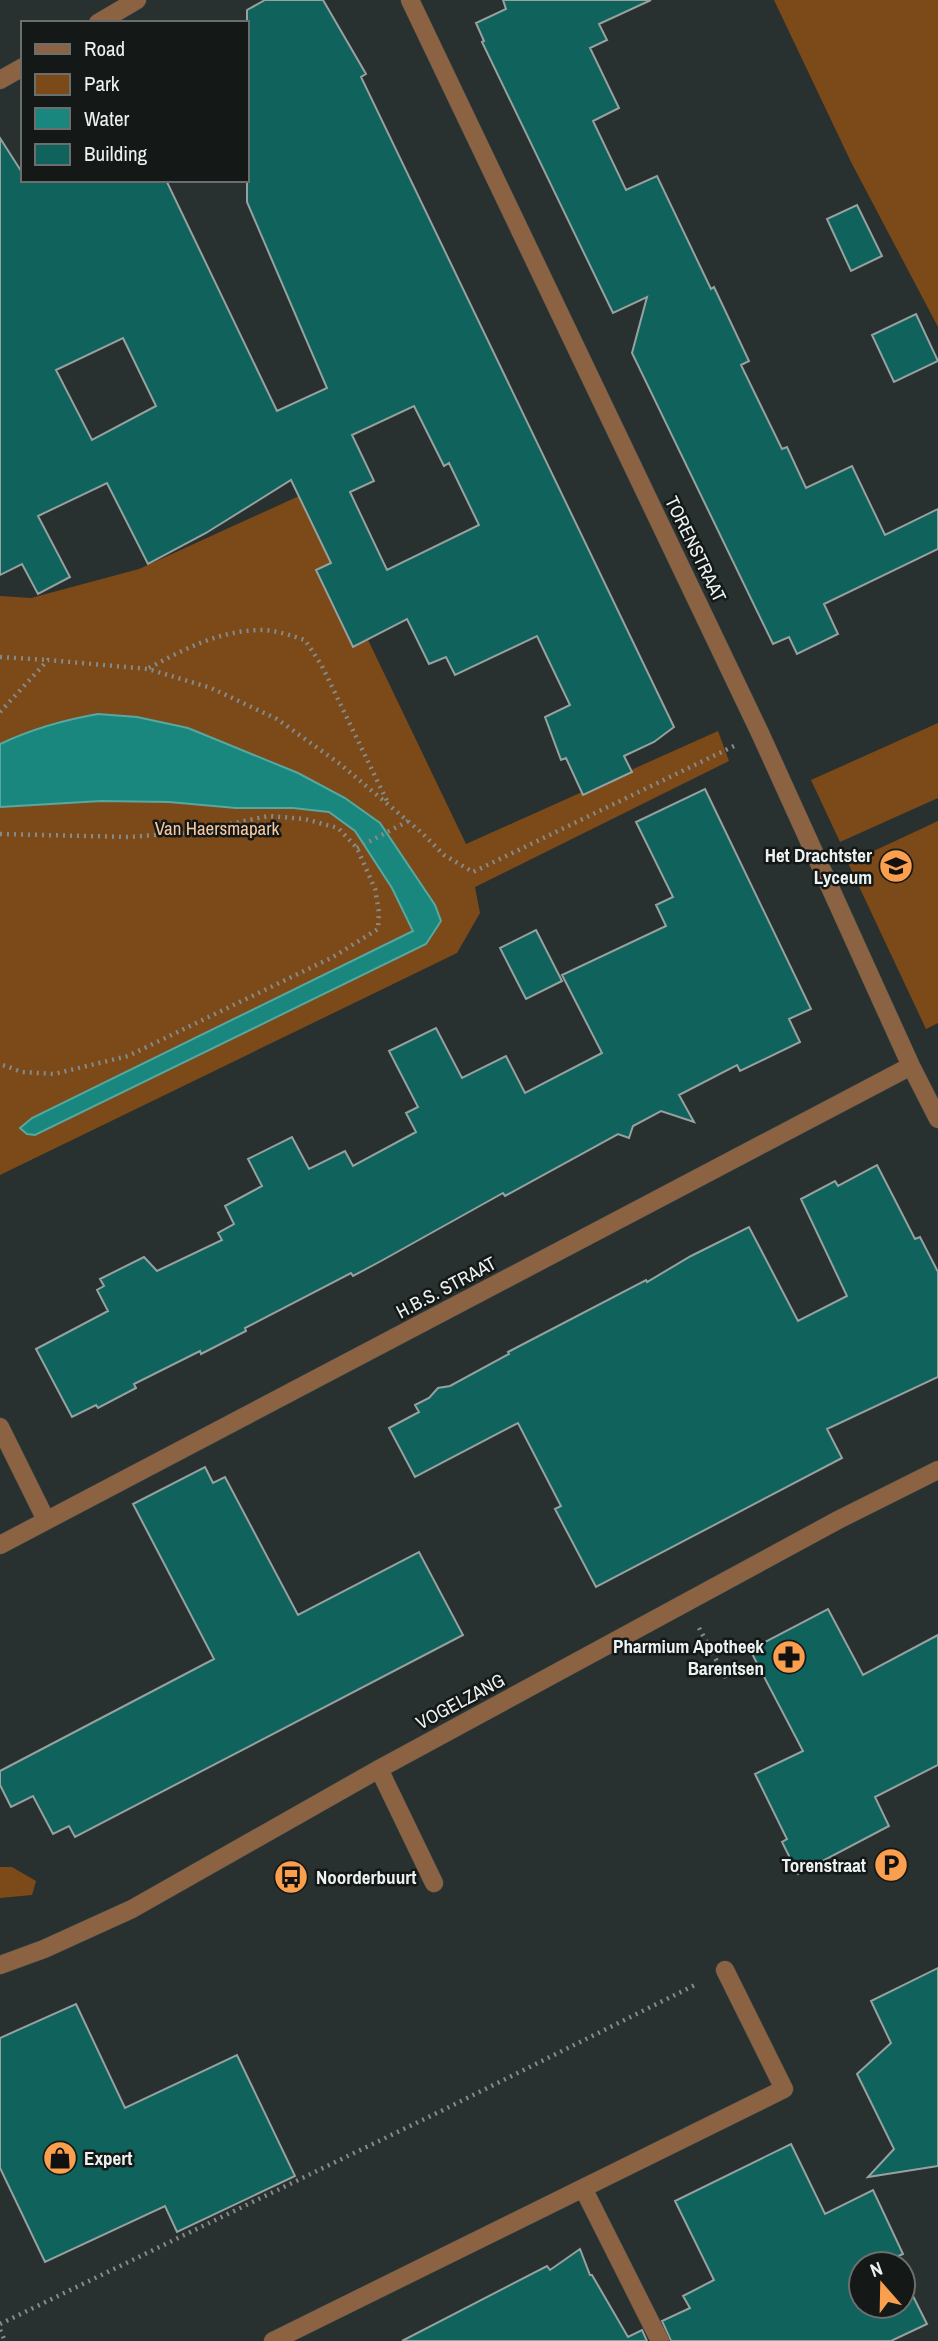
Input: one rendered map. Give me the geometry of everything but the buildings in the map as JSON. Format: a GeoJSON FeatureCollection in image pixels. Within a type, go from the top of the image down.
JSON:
{"type":"FeatureCollection","features":[{"type":"Feature","properties":{"kind":"street"},"geometry":{"type":"LineString","coordinates":[[101,21],[137,0]]}},
{"type":"Feature","properties":{"kind":"street","name":"TORENSTRAAT"},"geometry":{"type":"LineString","coordinates":[[410,0],[760,733],[911,1066],[938,1119]]}},
{"type":"Feature","properties":{"kind":"street"},"geometry":{"type":"LineString","coordinates":[[0,80],[21,67]]}},
{"type":"Feature","properties":{"kind":"street","name":"H.B.S. STRAAT"},"geometry":{"type":"LineString","coordinates":[[0,1545],[911,1066]]}},
{"type":"Feature","properties":{"kind":"street"},"geometry":{"type":"LineString","coordinates":[[0,1427],[46,1520]]}},
{"type":"Feature","properties":{"kind":"street","name":"VOGELZANG"},"geometry":{"type":"LineString","coordinates":[[0,1965],[131,1909],[379,1769],[838,1520],[938,1470]]}},
{"type":"Feature","properties":{"kind":"street"},"geometry":{"type":"LineString","coordinates":[[379,1769],[434,1883]]}},
{"type":"Feature","properties":{"kind":"street"},"geometry":{"type":"LineString","coordinates":[[273,2341],[784,2089],[725,1970]]}},
{"type":"Feature","properties":{"kind":"street"},"geometry":{"type":"LineString","coordinates":[[583,2188],[660,2341]]}},
{"type":"Feature","properties":{"kind":"path"},"geometry":{"type":"LineString","coordinates":[[148,669],[188,647],[228,634],[264,630],[305,639],[322,666],[389,805]]}},
{"type":"Feature","properties":{"kind":"path"},"geometry":{"type":"LineString","coordinates":[[0,657],[148,669],[211,688],[277,719],[340,764],[444,855],[473,872],[760,733]]}},
{"type":"Feature","properties":{"kind":"path"},"geometry":{"type":"LineString","coordinates":[[0,712],[48,660]]}},
{"type":"Feature","properties":{"kind":"path"},"geometry":{"type":"LineString","coordinates":[[0,834],[142,836],[183,833],[269,816],[305,820],[338,828],[357,848],[375,889],[379,912],[378,929],[333,957],[128,1056],[54,1074],[22,1072],[0,1064]]}},
{"type":"Feature","properties":{"kind":"path"},"geometry":{"type":"LineString","coordinates":[[357,848],[408,821]]}},
{"type":"Feature","properties":{"kind":"path"},"geometry":{"type":"LineString","coordinates":[[685,1603],[726,1678]]}},
{"type":"Feature","properties":{"kind":"path"},"geometry":{"type":"LineString","coordinates":[[0,2324],[439,2112],[725,1970]]}},
{"type":"Feature","properties":{"kind":"path"},"geometry":{"type":"LineString","coordinates":[[0,2330],[5,2341]]}},
{"type":"Feature","properties":{"kind":"green space"},"geometry":{"type":"Polygon","coordinates":[[[774,0],[938,0],[938,327],[851,162],[774,0]]]}},
{"type":"Feature","properties":{"kind":"green space","name":"Van Haersmapark"},"geometry":{"type":"Polygon","coordinates":[[[299,496],[466,844],[718,731],[729,761],[475,887],[480,913],[457,953],[0,1175],[0,596],[31,598],[139,569],[299,496]]]}},
{"type":"Feature","properties":{"kind":"green space"},"geometry":{"type":"Polygon","coordinates":[[[938,723],[938,798],[840,842],[811,780],[938,723]]]}},
{"type":"Feature","properties":{"kind":"green space"},"geometry":{"type":"Polygon","coordinates":[[[938,821],[938,1023],[926,1029],[848,863],[938,821]]]}},
{"type":"Feature","properties":{"kind":"green space"},"geometry":{"type":"Polygon","coordinates":[[[0,1867],[12,1867],[36,1881],[32,1895],[0,1898],[0,1867]]]}},
{"type":"Feature","properties":{"kind":"water"},"geometry":{"type":"Polygon","coordinates":[[[98,714],[137,717],[188,728],[298,773],[345,798],[380,823],[435,905],[441,921],[426,944],[35,1135],[27,1134],[20,1128],[32,1118],[413,931],[392,888],[355,831],[329,812],[169,802],[101,801],[0,807],[0,744],[48,726],[98,714]]]}},
{"type":"Feature","properties":{"kind":"place","name":"Het Drachtster Lyceum"},"geometry":{"type":"Point","coordinates":[896,866]}},
{"type":"Feature","properties":{"kind":"place","name":"Pharmium Apotheek Barentsen"},"geometry":{"type":"Point","coordinates":[789,1657]}},
{"type":"Feature","properties":{"kind":"place","name":"Torenstraat"},"geometry":{"type":"Point","coordinates":[891,1865]}},
{"type":"Feature","properties":{"kind":"place","name":"Noorderbuurt"},"geometry":{"type":"Point","coordinates":[291,1877]}},
{"type":"Feature","properties":{"kind":"place","name":"Expert"},"geometry":{"type":"Point","coordinates":[60,2158]}}]}
